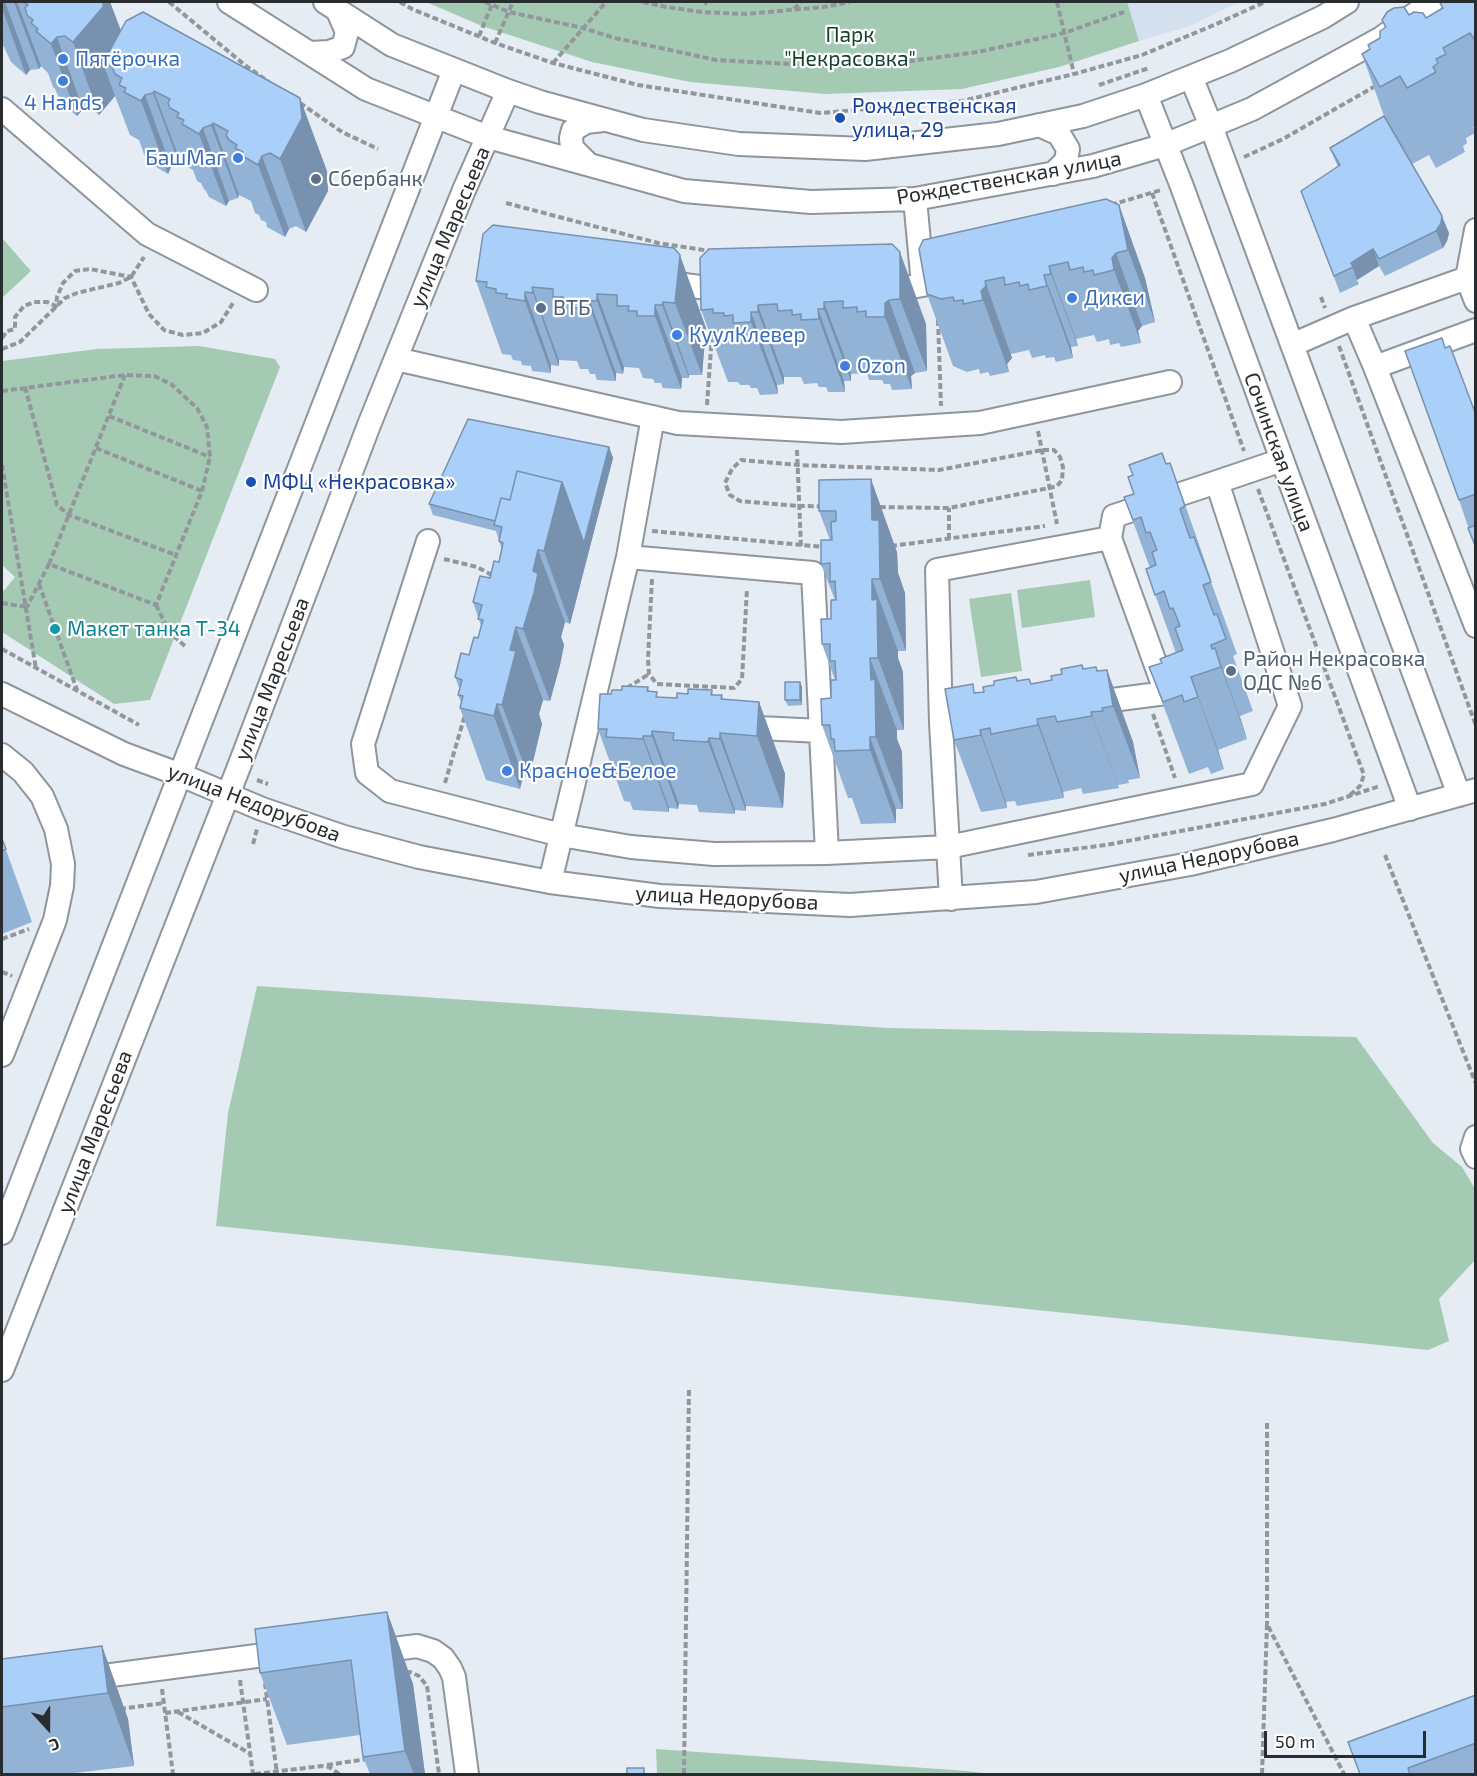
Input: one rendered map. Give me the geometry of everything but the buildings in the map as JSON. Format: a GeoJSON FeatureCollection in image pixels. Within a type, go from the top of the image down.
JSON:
{"type":"FeatureCollection","features":[{"type":"Feature","properties":{"kind":"street","name":"Рождественская улица"},"geometry":{"type":"LineString","coordinates":[[229,2],[366,89],[488,137],[684,191],[810,202],[915,199],[1093,166],[1166,145],[1252,109],[1380,39],[1432,2]]}},
{"type":"Feature","properties":{"kind":"street"},"geometry":{"type":"LineString","coordinates":[[331,5],[392,45],[508,92],[604,120],[643,130],[739,144],[865,148],[998,134],[1083,116],[1146,95],[1230,61],[1323,17],[1347,2]]}},
{"type":"Feature","properties":{"kind":"street"},"geometry":{"type":"LineString","coordinates":[[310,53],[329,52],[343,47],[347,32],[331,5]]}},
{"type":"Feature","properties":{"kind":"street"},"geometry":{"type":"LineString","coordinates":[[2,1233],[454,70]]}},
{"type":"Feature","properties":{"kind":"street"},"geometry":{"type":"LineString","coordinates":[[1191,77],[1292,345],[1467,793]]}},
{"type":"Feature","properties":{"kind":"street","name":"улица Маресьева"},"geometry":{"type":"LineString","coordinates":[[2,1370],[228,795],[363,442],[464,190],[508,92]]}},
{"type":"Feature","properties":{"kind":"street","name":"Сочинская улица"},"geometry":{"type":"LineString","coordinates":[[1146,95],[1410,809]]}},
{"type":"Feature","properties":{"kind":"street"},"geometry":{"type":"LineString","coordinates":[[2,109],[138,226],[156,238],[251,288]]}},
{"type":"Feature","properties":{"kind":"street"},"geometry":{"type":"LineString","coordinates":[[588,164],[572,148],[573,130],[586,122],[604,120]]}},
{"type":"Feature","properties":{"kind":"street"},"geometry":{"type":"LineString","coordinates":[[1039,125],[1059,135],[1068,149],[1066,161],[1053,174]]}},
{"type":"Feature","properties":{"kind":"street"},"geometry":{"type":"LineString","coordinates":[[915,199],[923,285]]}},
{"type":"Feature","properties":{"kind":"street"},"geometry":{"type":"LineString","coordinates":[[1476,230],[1467,278],[1476,301]]}},
{"type":"Feature","properties":{"kind":"street"},"geometry":{"type":"LineString","coordinates":[[1292,345],[1354,318],[1467,278]]}},
{"type":"Feature","properties":{"kind":"street"},"geometry":{"type":"LineString","coordinates":[[639,279],[756,293]]}},
{"type":"Feature","properties":{"kind":"street"},"geometry":{"type":"LineString","coordinates":[[857,297],[946,282]]}},
{"type":"Feature","properties":{"kind":"street"},"geometry":{"type":"LineString","coordinates":[[1354,318],[1476,626]]}},
{"type":"Feature","properties":{"kind":"street"},"geometry":{"type":"LineString","coordinates":[[1375,367],[1476,330]]}},
{"type":"Feature","properties":{"kind":"street"},"geometry":{"type":"LineString","coordinates":[[396,359],[678,423],[841,432],[980,423],[1170,382]]}},
{"type":"Feature","properties":{"kind":"street"},"geometry":{"type":"LineString","coordinates":[[550,882],[628,557],[653,417]]}},
{"type":"Feature","properties":{"kind":"street"},"geometry":{"type":"LineString","coordinates":[[1066,706],[1166,693],[1110,538],[1114,516],[1282,460]]}},
{"type":"Feature","properties":{"kind":"street"},"geometry":{"type":"LineString","coordinates":[[426,548],[363,744],[367,773],[390,791],[561,835],[631,847],[714,854],[827,853],[948,847],[1252,784],[1290,706],[1217,482]]}},
{"type":"Feature","properties":{"kind":"street"},"geometry":{"type":"LineString","coordinates":[[951,899],[941,723],[937,570],[1110,538]]}},
{"type":"Feature","properties":{"kind":"street"},"geometry":{"type":"LineString","coordinates":[[628,557],[813,573],[827,853]]}},
{"type":"Feature","properties":{"kind":"street","name":"улица Недорубова"},"geometry":{"type":"LineString","coordinates":[[2,694],[124,754],[262,809],[344,837],[418,857],[550,882],[660,896],[850,905],[1036,892],[1190,864],[1333,830],[1467,793]]}},
{"type":"Feature","properties":{"kind":"street"},"geometry":{"type":"LineString","coordinates":[[941,723],[998,715]]}},
{"type":"Feature","properties":{"kind":"street"},"geometry":{"type":"LineString","coordinates":[[589,718],[612,720]]}},
{"type":"Feature","properties":{"kind":"street"},"geometry":{"type":"LineString","coordinates":[[717,726],[821,731]]}},
{"type":"Feature","properties":{"kind":"street"},"geometry":{"type":"LineString","coordinates":[[2,755],[23,771],[42,796],[56,829],[63,864],[62,886],[55,920],[2,1055]]}},
{"type":"Feature","properties":{"kind":"street"},"geometry":{"type":"LineString","coordinates":[[1476,1137],[1472,1149],[1476,1157]]}},
{"type":"Feature","properties":{"kind":"street"},"geometry":{"type":"LineString","coordinates":[[347,1647],[378,1650],[417,1646],[433,1651],[443,1658],[454,1677],[467,1774]]}},
{"type":"Feature","properties":{"kind":"street"},"geometry":{"type":"LineString","coordinates":[[58,1682],[307,1649]]}},
{"type":"Feature","properties":{"kind":"path"},"geometry":{"type":"LineString","coordinates":[[169,2],[246,66],[275,86]]}},
{"type":"Feature","properties":{"kind":"path"},"geometry":{"type":"LineString","coordinates":[[400,2],[495,44],[553,63],[638,85],[819,113],[962,101],[1074,74],[1142,55],[1264,2]]}},
{"type":"Feature","properties":{"kind":"path"},"geometry":{"type":"LineString","coordinates":[[479,36],[489,2],[509,12],[716,60],[829,66],[881,65],[978,52],[1064,33],[1124,12]]}},
{"type":"Feature","properties":{"kind":"path"},"geometry":{"type":"LineString","coordinates":[[495,44],[513,2]]}},
{"type":"Feature","properties":{"kind":"path"},"geometry":{"type":"LineString","coordinates":[[553,63],[606,2]]}},
{"type":"Feature","properties":{"kind":"path"},"geometry":{"type":"LineString","coordinates":[[643,2],[702,12],[745,14],[825,7],[850,2]]}},
{"type":"Feature","properties":{"kind":"path"},"geometry":{"type":"LineString","coordinates":[[794,9],[801,2]]}},
{"type":"Feature","properties":{"kind":"path"},"geometry":{"type":"LineString","coordinates":[[1057,2],[1074,74]]}},
{"type":"Feature","properties":{"kind":"path"},"geometry":{"type":"LineString","coordinates":[[1089,89],[1151,67]]}},
{"type":"Feature","properties":{"kind":"path"},"geometry":{"type":"LineString","coordinates":[[1237,160],[1283,139],[1382,82]]}},
{"type":"Feature","properties":{"kind":"path"},"geometry":{"type":"LineString","coordinates":[[294,99],[342,132],[378,149]]}},
{"type":"Feature","properties":{"kind":"path"},"geometry":{"type":"LineString","coordinates":[[1102,208],[1164,189]]}},
{"type":"Feature","properties":{"kind":"path"},"geometry":{"type":"LineString","coordinates":[[1152,193],[1364,775],[1360,786],[1349,796]]}},
{"type":"Feature","properties":{"kind":"path"},"geometry":{"type":"LineString","coordinates":[[506,203],[658,243],[712,252]]}},
{"type":"Feature","properties":{"kind":"path"},"geometry":{"type":"LineString","coordinates":[[2,348],[20,342],[65,298],[131,278],[156,238]]}},
{"type":"Feature","properties":{"kind":"path"},"geometry":{"type":"LineString","coordinates":[[56,306],[63,283],[75,271],[90,269],[131,278]]}},
{"type":"Feature","properties":{"kind":"path"},"geometry":{"type":"LineString","coordinates":[[131,278],[149,314],[164,330],[183,335],[203,333],[221,322],[251,288]]}},
{"type":"Feature","properties":{"kind":"path"},"geometry":{"type":"LineString","coordinates":[[2,338],[7,332],[15,329],[15,317],[24,306],[34,302],[47,302],[56,306]]}},
{"type":"Feature","properties":{"kind":"path"},"geometry":{"type":"LineString","coordinates":[[938,319],[942,426]]}},
{"type":"Feature","properties":{"kind":"path"},"geometry":{"type":"LineString","coordinates":[[1333,328],[1476,726]]}},
{"type":"Feature","properties":{"kind":"path"},"geometry":{"type":"LineString","coordinates":[[706,424],[712,334]]}},
{"type":"Feature","properties":{"kind":"path"},"geometry":{"type":"LineString","coordinates":[[27,607],[49,564],[125,375]]}},
{"type":"Feature","properties":{"kind":"path"},"geometry":{"type":"LineString","coordinates":[[2,391],[125,375],[154,376],[171,384],[197,408],[207,427],[210,457],[202,491],[156,605]]}},
{"type":"Feature","properties":{"kind":"path"},"geometry":{"type":"LineString","coordinates":[[25,387],[57,505],[69,515],[176,555]]}},
{"type":"Feature","properties":{"kind":"path"},"geometry":{"type":"LineString","coordinates":[[1033,412],[1043,450],[1057,524]]}},
{"type":"Feature","properties":{"kind":"path"},"geometry":{"type":"LineString","coordinates":[[109,416],[210,457]]}},
{"type":"Feature","properties":{"kind":"path"},"geometry":{"type":"LineString","coordinates":[[796,430],[801,545],[798,572]]}},
{"type":"Feature","properties":{"kind":"path"},"geometry":{"type":"LineString","coordinates":[[96,448],[202,491]]}},
{"type":"Feature","properties":{"kind":"path"},"geometry":{"type":"LineString","coordinates":[[1043,450],[1054,450],[1060,457],[1063,467],[1062,480],[1057,486],[949,508],[799,506],[740,501],[730,495],[725,483],[741,460],[798,465],[939,470],[1043,450]]}},
{"type":"Feature","properties":{"kind":"path"},"geometry":{"type":"LineString","coordinates":[[2,465],[36,669]]}},
{"type":"Feature","properties":{"kind":"path"},"geometry":{"type":"LineString","coordinates":[[949,508],[949,539]]}},
{"type":"Feature","properties":{"kind":"path"},"geometry":{"type":"LineString","coordinates":[[887,546],[1068,522]]}},
{"type":"Feature","properties":{"kind":"path"},"geometry":{"type":"LineString","coordinates":[[633,529],[835,547]]}},
{"type":"Feature","properties":{"kind":"path"},"geometry":{"type":"LineString","coordinates":[[426,548],[477,567],[493,575],[499,584]]}},
{"type":"Feature","properties":{"kind":"path"},"geometry":{"type":"LineString","coordinates":[[653,560],[648,658],[649,674],[657,684],[734,688],[742,679],[749,567]]}},
{"type":"Feature","properties":{"kind":"path"},"geometry":{"type":"LineString","coordinates":[[49,564],[156,605],[170,633],[186,647]]}},
{"type":"Feature","properties":{"kind":"path"},"geometry":{"type":"LineString","coordinates":[[39,584],[77,691]]}},
{"type":"Feature","properties":{"kind":"path"},"geometry":{"type":"LineString","coordinates":[[2,603],[27,607]]}},
{"type":"Feature","properties":{"kind":"path"},"geometry":{"type":"LineString","coordinates":[[2,649],[139,725]]}},
{"type":"Feature","properties":{"kind":"path"},"geometry":{"type":"LineString","coordinates":[[707,696],[708,686]]}},
{"type":"Feature","properties":{"kind":"path"},"geometry":{"type":"LineString","coordinates":[[1146,696],[1182,799]]}},
{"type":"Feature","properties":{"kind":"path"},"geometry":{"type":"LineString","coordinates":[[439,804],[466,712]]}},
{"type":"Feature","properties":{"kind":"path"},"geometry":{"type":"LineString","coordinates":[[1028,855],[1118,843],[1325,804],[1399,780]]}},
{"type":"Feature","properties":{"kind":"path"},"geometry":{"type":"LineString","coordinates":[[1384,855],[1476,1084]]}},
{"type":"Feature","properties":{"kind":"path"},"geometry":{"type":"LineString","coordinates":[[684,1774],[689,1387]]}},
{"type":"Feature","properties":{"kind":"path"},"geometry":{"type":"LineString","coordinates":[[1262,1774],[1267,1624],[1267,1423]]}},
{"type":"Feature","properties":{"kind":"path"},"geometry":{"type":"LineString","coordinates":[[1267,1624],[1344,1774]]}},
{"type":"Feature","properties":{"kind":"path"},"geometry":{"type":"LineString","coordinates":[[262,1655],[277,1773]]}},
{"type":"Feature","properties":{"kind":"path"},"geometry":{"type":"LineString","coordinates":[[237,1658],[254,1774],[277,1773],[370,1759],[371,1767]]}},
{"type":"Feature","properties":{"kind":"path"},"geometry":{"type":"LineString","coordinates":[[159,1669],[173,1774]]}},
{"type":"Feature","properties":{"kind":"path"},"geometry":{"type":"LineString","coordinates":[[400,1673],[410,1672],[419,1676],[427,1686],[439,1774]]}},
{"type":"Feature","properties":{"kind":"path"},"geometry":{"type":"LineString","coordinates":[[165,1713],[267,1700]]}},
{"type":"Feature","properties":{"kind":"path"},"geometry":{"type":"LineString","coordinates":[[117,1709],[164,1703]]}},
{"type":"Feature","properties":{"kind":"path"},"geometry":{"type":"LineString","coordinates":[[177,1711],[250,1754]]}},
{"type":"Feature","properties":{"kind":"path"},"geometry":{"type":"LineString","coordinates":[[322,1766],[329,1767],[339,1774]]}},
{"type":"Feature","properties":{"kind":"shaded area"},"geometry":{"type":"Polygon","coordinates":[[[1126,2],[1239,2],[1190,26],[1139,41],[1126,2]]]}},
{"type":"Feature","properties":{"kind":"green space","name":"Парк \"Некрасовка\""},"geometry":{"type":"Polygon","coordinates":[[[426,2],[1127,2],[1139,41],[1059,67],[962,89],[825,94],[690,82],[592,62],[482,26],[426,2]]]}},
{"type":"Feature","properties":{"kind":"green space"},"geometry":{"type":"Polygon","coordinates":[[[2,238],[31,271],[2,298],[2,238]]]}},
{"type":"Feature","properties":{"kind":"green space"},"geometry":{"type":"Polygon","coordinates":[[[199,346],[275,359],[280,367],[150,700],[114,704],[2,632],[2,593],[15,577],[2,565],[2,361],[97,349],[199,346]]]}},
{"type":"Feature","properties":{"kind":"green space"},"geometry":{"type":"Polygon","coordinates":[[[1090,580],[1095,617],[1022,628],[1017,590],[1090,580]]]}},
{"type":"Feature","properties":{"kind":"green space"},"geometry":{"type":"Polygon","coordinates":[[[1011,593],[1022,671],[981,677],[969,599],[1011,593]]]}},
{"type":"Feature","properties":{"kind":"green space"},"geometry":{"type":"Polygon","coordinates":[[[257,986],[888,1028],[1356,1037],[1433,1143],[1462,1167],[1475,1189],[1475,1260],[1439,1299],[1449,1341],[1428,1350],[216,1226],[228,1113],[257,986]]]}},
{"type":"Feature","properties":{"kind":"green space"},"geometry":{"type":"Polygon","coordinates":[[[656,1749],[967,1771],[991,1774],[657,1774],[656,1749]]]}},
{"type":"Feature","properties":{"kind":"place","name":"Пятёрочка"},"geometry":{"type":"Point","coordinates":[63,59]}},
{"type":"Feature","properties":{"kind":"place","name":"4 Hands"},"geometry":{"type":"Point","coordinates":[63,81]}},
{"type":"Feature","properties":{"kind":"place","name":"Рождественская улица, 29"},"geometry":{"type":"Point","coordinates":[840,118]}},
{"type":"Feature","properties":{"kind":"place","name":"БашМаг"},"geometry":{"type":"Point","coordinates":[238,158]}},
{"type":"Feature","properties":{"kind":"place","name":"Сбербанк"},"geometry":{"type":"Point","coordinates":[316,179]}},
{"type":"Feature","properties":{"kind":"place","name":"Дикси"},"geometry":{"type":"Point","coordinates":[1072,298]}},
{"type":"Feature","properties":{"kind":"place","name":"ВТБ"},"geometry":{"type":"Point","coordinates":[541,308]}},
{"type":"Feature","properties":{"kind":"place","name":"КуулКлевер"},"geometry":{"type":"Point","coordinates":[677,335]}},
{"type":"Feature","properties":{"kind":"place","name":"Ozon"},"geometry":{"type":"Point","coordinates":[845,366]}},
{"type":"Feature","properties":{"kind":"place","name":"МФЦ «Некрасовка»"},"geometry":{"type":"Point","coordinates":[251,482]}},
{"type":"Feature","properties":{"kind":"place","name":"Макет танка Т-34"},"geometry":{"type":"Point","coordinates":[55,629]}},
{"type":"Feature","properties":{"kind":"place","name":"Район Некрасовка ОДС №6"},"geometry":{"type":"Point","coordinates":[1231,671]}},
{"type":"Feature","properties":{"kind":"place","name":"Красное&Белое"},"geometry":{"type":"Point","coordinates":[507,771]}}]}
